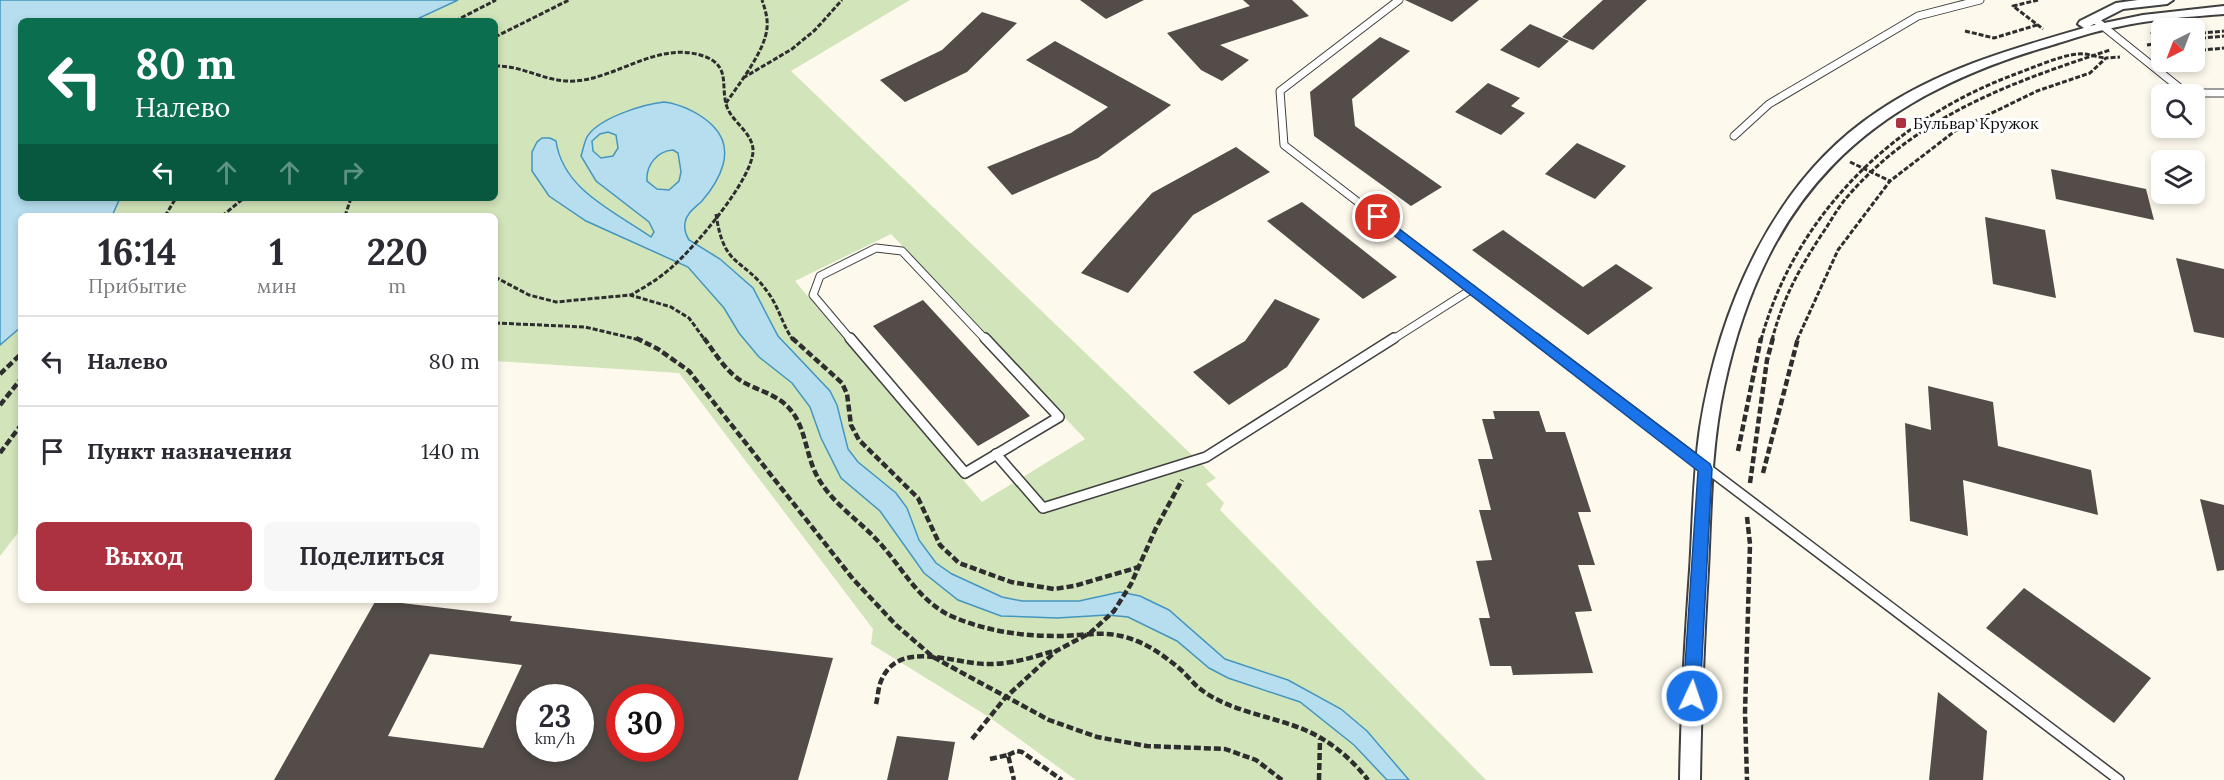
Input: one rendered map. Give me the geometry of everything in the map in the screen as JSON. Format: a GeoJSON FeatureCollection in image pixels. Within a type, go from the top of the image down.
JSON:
{"type":"FeatureCollection","features":[{"type":"Feature","properties":{"kind":"street"},"geometry":{"type":"LineString","coordinates":[[1690,780],[1690,715],[1709,426],[1727,348],[1751,277],[1777,226],[1834,154],[1881,115],[1926,90],[1996,58],[2058,39],[2099,22],[2120,6],[2166,0]]}},
{"type":"Feature","properties":{"kind":"street"},"geometry":{"type":"LineString","coordinates":[[2099,22],[2224,10]]}},
{"type":"Feature","properties":{"kind":"lane"},"geometry":{"type":"LineString","coordinates":[[1399,0],[1280,92],[1284,145],[1705,469],[2119,780]]}},
{"type":"Feature","properties":{"kind":"lane"},"geometry":{"type":"LineString","coordinates":[[1734,136],[1769,104],[1918,16],[1980,0]]}},
{"type":"Feature","properties":{"kind":"lane"},"geometry":{"type":"LineString","coordinates":[[2099,22],[2186,93],[2224,93]]}},
{"type":"Feature","properties":{"kind":"lane"},"geometry":{"type":"LineString","coordinates":[[876,248],[902,251],[1059,417],[996,454],[964,473],[813,295],[820,276],[876,248]]}},
{"type":"Feature","properties":{"kind":"lane"},"geometry":{"type":"LineString","coordinates":[[996,454],[1043,508],[1192,462],[1206,457],[1472,289]]}},
{"type":"Feature","properties":{"kind":"path"},"geometry":{"type":"LineString","coordinates":[[460,18],[496,0]]}},
{"type":"Feature","properties":{"kind":"path"},"geometry":{"type":"LineString","coordinates":[[498,36],[569,0]]}},
{"type":"Feature","properties":{"kind":"path"},"geometry":{"type":"LineString","coordinates":[[726,104],[743,78],[766,34],[767,19],[762,0]]}},
{"type":"Feature","properties":{"kind":"path"},"geometry":{"type":"LineString","coordinates":[[743,78],[792,49],[815,30],[842,0]]}},
{"type":"Feature","properties":{"kind":"path"},"geometry":{"type":"LineString","coordinates":[[2038,0],[2013,6],[2058,39]]}},
{"type":"Feature","properties":{"kind":"path"},"geometry":{"type":"LineString","coordinates":[[1965,31],[1994,38],[2038,25]]}},
{"type":"Feature","properties":{"kind":"path"},"geometry":{"type":"LineString","coordinates":[[2205,33],[2224,31]]}},
{"type":"Feature","properties":{"kind":"path"},"geometry":{"type":"LineString","coordinates":[[2205,38],[2224,36]]}},
{"type":"Feature","properties":{"kind":"path"},"geometry":{"type":"LineString","coordinates":[[1747,780],[1745,712],[1750,544],[1747,500],[1767,360],[1785,300],[1797,272],[1846,198],[1903,144],[1959,108],[2027,77],[2101,51],[2151,44]]}},
{"type":"Feature","properties":{"kind":"path"},"geometry":{"type":"LineString","coordinates":[[2205,50],[2224,48]]}},
{"type":"Feature","properties":{"kind":"path"},"geometry":{"type":"LineString","coordinates":[[498,66],[516,66],[545,79],[584,80],[602,76],[658,54],[692,53],[718,64],[726,76],[726,104],[731,116],[752,141],[753,157],[747,173],[675,266],[630,295]]}},
{"type":"Feature","properties":{"kind":"path"},"geometry":{"type":"LineString","coordinates":[[1738,451],[1752,370],[1775,298],[1791,262],[1820,215],[1862,167],[1903,133],[1945,105],[2005,77],[2078,54],[2106,58],[2139,55]]}},
{"type":"Feature","properties":{"kind":"path"},"geometry":{"type":"LineString","coordinates":[[1763,473],[1794,346],[1838,250],[1890,181],[1955,131],[2037,91],[2090,73],[2106,58]]}},
{"type":"Feature","properties":{"kind":"path"},"geometry":{"type":"LineString","coordinates":[[1834,154],[1890,181]]}},
{"type":"Feature","properties":{"kind":"path"},"geometry":{"type":"LineString","coordinates":[[226,213],[240,201]]}},
{"type":"Feature","properties":{"kind":"path"},"geometry":{"type":"LineString","coordinates":[[716,214],[722,245],[729,259],[766,290],[785,331],[797,345],[832,369],[845,387],[852,429],[867,451],[908,488],[924,506],[933,535],[943,552],[960,563],[983,573],[1013,582],[1062,588],[1120,570],[1139,567]]}},
{"type":"Feature","properties":{"kind":"path"},"geometry":{"type":"LineString","coordinates":[[498,279],[529,295],[556,302],[630,295],[671,307],[689,318],[720,362],[741,381],[787,406],[800,423],[816,474],[829,495],[877,540],[922,596],[949,615],[980,627],[1017,634],[1060,636],[1090,633],[1121,636],[1150,646],[1180,669],[1203,691],[1233,706],[1306,730],[1320,738],[1357,766],[1368,780]]}},
{"type":"Feature","properties":{"kind":"path"},"geometry":{"type":"LineString","coordinates":[[498,324],[579,327],[610,331],[639,339],[667,354],[689,371],[853,579],[896,625],[933,657],[1049,720],[1097,737],[1147,746],[1225,749],[1256,760],[1282,780]]}},
{"type":"Feature","properties":{"kind":"path"},"geometry":{"type":"LineString","coordinates":[[0,374],[18,357]]}},
{"type":"Feature","properties":{"kind":"path"},"geometry":{"type":"LineString","coordinates":[[0,405],[18,384]]}},
{"type":"Feature","properties":{"kind":"path"},"geometry":{"type":"LineString","coordinates":[[0,453],[18,429]]}},
{"type":"Feature","properties":{"kind":"path"},"geometry":{"type":"LineString","coordinates":[[876,704],[878,685],[887,667],[902,658],[933,657],[986,664],[1022,660],[1056,651],[1102,624],[1114,611],[1131,584],[1156,528],[1192,462]]}},
{"type":"Feature","properties":{"kind":"path"},"geometry":{"type":"LineString","coordinates":[[972,739],[1005,698],[1056,651]]}},
{"type":"Feature","properties":{"kind":"path"},"geometry":{"type":"LineString","coordinates":[[1319,780],[1320,738]]}},
{"type":"Feature","properties":{"kind":"path"},"geometry":{"type":"LineString","coordinates":[[990,759],[1017,751],[1022,752],[1062,780]]}},
{"type":"Feature","properties":{"kind":"path"},"geometry":{"type":"LineString","coordinates":[[1008,755],[1014,780]]}},
{"type":"Feature","properties":{"kind":"green space"},"geometry":{"type":"Polygon","coordinates":[[[458,0],[910,0],[791,71],[1216,478],[1206,484],[1224,503],[1220,510],[1486,780],[1076,780],[989,717],[871,644],[873,629],[679,373],[498,361],[498,213],[113,213],[119,201],[498,201],[498,18],[419,18],[458,0]],[[891,234],[795,281],[982,502],[1085,439],[891,234]]]}},
{"type":"Feature","properties":{"kind":"green space"},"geometry":{"type":"Polygon","coordinates":[[[18,330],[18,533],[0,556],[0,345],[18,330]]]}},
{"type":"Feature","properties":{"kind":"water"},"geometry":{"type":"Polygon","coordinates":[[[0,0],[458,0],[419,18],[18,18],[18,201],[119,201],[113,213],[18,213],[18,330],[0,345],[0,0]]]}},
{"type":"Feature","properties":{"kind":"water"},"geometry":{"type":"Polygon","coordinates":[[[655,103],[671,103],[697,114],[714,127],[724,145],[723,165],[715,184],[686,219],[685,230],[689,240],[720,259],[753,288],[778,336],[830,391],[837,405],[848,449],[858,462],[896,493],[907,508],[919,540],[936,563],[952,574],[1002,597],[1022,601],[1079,601],[1120,592],[1140,596],[1169,610],[1225,659],[1288,680],[1341,709],[1367,731],[1409,780],[1387,780],[1354,745],[1300,702],[1228,678],[1209,668],[1177,641],[1128,617],[1107,615],[1057,618],[1001,616],[958,600],[924,573],[880,511],[841,478],[821,438],[810,407],[792,383],[759,357],[739,333],[724,308],[688,267],[586,221],[549,196],[532,171],[532,152],[537,142],[542,138],[556,141],[561,158],[579,186],[592,198],[651,237],[654,232],[649,222],[596,181],[581,156],[587,137],[601,124],[622,113],[655,103]],[[608,132],[600,134],[592,141],[593,151],[601,158],[613,156],[618,148],[616,135],[608,132]],[[673,150],[657,156],[648,170],[647,181],[657,189],[669,190],[679,181],[681,172],[678,153],[673,150]]]}},
{"type":"Feature","properties":{"kind":"building"},"geometry":{"type":"Polygon","coordinates":[[[1080,0],[1144,0],[1106,19],[1080,0]]]}},
{"type":"Feature","properties":{"kind":"building"},"geometry":{"type":"Polygon","coordinates":[[[1243,0],[1292,0],[1309,16],[1220,45],[1249,60],[1222,81],[1201,70],[1167,33],[1250,6],[1243,0]]]}},
{"type":"Feature","properties":{"kind":"building"},"geometry":{"type":"Polygon","coordinates":[[[1405,0],[1479,0],[1452,22],[1405,0]]]}},
{"type":"Feature","properties":{"kind":"building"},"geometry":{"type":"Polygon","coordinates":[[[1603,0],[1647,0],[1593,50],[1562,37],[1603,0]]]}},
{"type":"Feature","properties":{"kind":"building"},"geometry":{"type":"Polygon","coordinates":[[[982,12],[1017,23],[967,72],[905,102],[880,80],[942,50],[982,12]]]}},
{"type":"Feature","properties":{"kind":"building"},"geometry":{"type":"Polygon","coordinates":[[[1530,24],[1569,41],[1539,68],[1500,50],[1530,24]]]}},
{"type":"Feature","properties":{"kind":"building"},"geometry":{"type":"Polygon","coordinates":[[[1380,37],[1410,51],[1352,99],[1355,126],[1442,187],[1411,206],[1314,136],[1310,92],[1380,37]]]}},
{"type":"Feature","properties":{"kind":"building"},"geometry":{"type":"Polygon","coordinates":[[[1055,41],[1171,105],[1098,158],[1012,195],[987,167],[1071,133],[1108,107],[1026,60],[1055,41]]]}},
{"type":"Feature","properties":{"kind":"building"},"geometry":{"type":"Polygon","coordinates":[[[1488,83],[1520,98],[1511,106],[1525,113],[1501,135],[1455,112],[1488,83]]]}},
{"type":"Feature","properties":{"kind":"building"},"geometry":{"type":"Polygon","coordinates":[[[1577,143],[1626,166],[1595,199],[1545,174],[1577,143]]]}},
{"type":"Feature","properties":{"kind":"building"},"geometry":{"type":"Polygon","coordinates":[[[1236,147],[1270,172],[1193,215],[1128,293],[1081,273],[1152,193],[1236,147]]]}},
{"type":"Feature","properties":{"kind":"building"},"geometry":{"type":"Polygon","coordinates":[[[2051,169],[2146,189],[2154,220],[2056,199],[2051,169]]]}},
{"type":"Feature","properties":{"kind":"building"},"geometry":{"type":"Polygon","coordinates":[[[1302,202],[1397,277],[1363,299],[1267,221],[1302,202]]]}},
{"type":"Feature","properties":{"kind":"building"},"geometry":{"type":"Polygon","coordinates":[[[1985,217],[2045,230],[2056,298],[1993,284],[1985,217]]]}},
{"type":"Feature","properties":{"kind":"building"},"geometry":{"type":"Polygon","coordinates":[[[1503,230],[1583,287],[1616,264],[1653,288],[1588,335],[1472,250],[1503,230]]]}},
{"type":"Feature","properties":{"kind":"building"},"geometry":{"type":"Polygon","coordinates":[[[2176,258],[2224,269],[2224,338],[2194,332],[2176,258]]]}},
{"type":"Feature","properties":{"kind":"building"},"geometry":{"type":"Polygon","coordinates":[[[1275,299],[1320,319],[1287,367],[1229,405],[1193,372],[1245,341],[1275,299]]]}},
{"type":"Feature","properties":{"kind":"building"},"geometry":{"type":"Polygon","coordinates":[[[923,300],[1030,416],[978,446],[873,326],[923,300]]]}},
{"type":"Feature","properties":{"kind":"building"},"geometry":{"type":"Polygon","coordinates":[[[1928,386],[1993,402],[1998,446],[2091,470],[2098,515],[1963,480],[1968,536],[1910,521],[1905,423],[1931,430],[1928,386]]]}},
{"type":"Feature","properties":{"kind":"building"},"geometry":{"type":"Polygon","coordinates":[[[1493,411],[1539,411],[1546,432],[1565,432],[1591,512],[1578,512],[1595,565],[1578,565],[1592,611],[1575,612],[1593,673],[1513,675],[1511,666],[1490,666],[1479,618],[1490,618],[1476,561],[1492,560],[1479,510],[1491,510],[1478,459],[1493,459],[1482,419],[1495,419],[1493,411]]]}},
{"type":"Feature","properties":{"kind":"building"},"geometry":{"type":"Polygon","coordinates":[[[2200,499],[2224,505],[2224,570],[2217,571],[2200,499]]]}},
{"type":"Feature","properties":{"kind":"building"},"geometry":{"type":"Polygon","coordinates":[[[2024,588],[2151,678],[2114,723],[1986,628],[2024,588]]]}},
{"type":"Feature","properties":{"kind":"building"},"geometry":{"type":"Polygon","coordinates":[[[374,603],[402,603],[512,616],[510,621],[833,658],[798,780],[274,780],[374,603]],[[430,654],[388,736],[483,748],[522,665],[430,654]]]}},
{"type":"Feature","properties":{"kind":"building"},"geometry":{"type":"Polygon","coordinates":[[[1938,692],[1987,731],[1983,780],[1929,780],[1938,692]]]}},
{"type":"Feature","properties":{"kind":"building"},"geometry":{"type":"Polygon","coordinates":[[[897,736],[955,742],[948,780],[887,780],[897,736]]]}},
{"type":"Feature","properties":{"kind":"place","name":"Бульвар Кружок"},"geometry":{"type":"Point","coordinates":[1901,123]}},
{"type":"Feature","properties":{"kind":"route"},"geometry":{"type":"LineString","coordinates":[[1378,217],[1705,469],[1692,696]]}}]}
